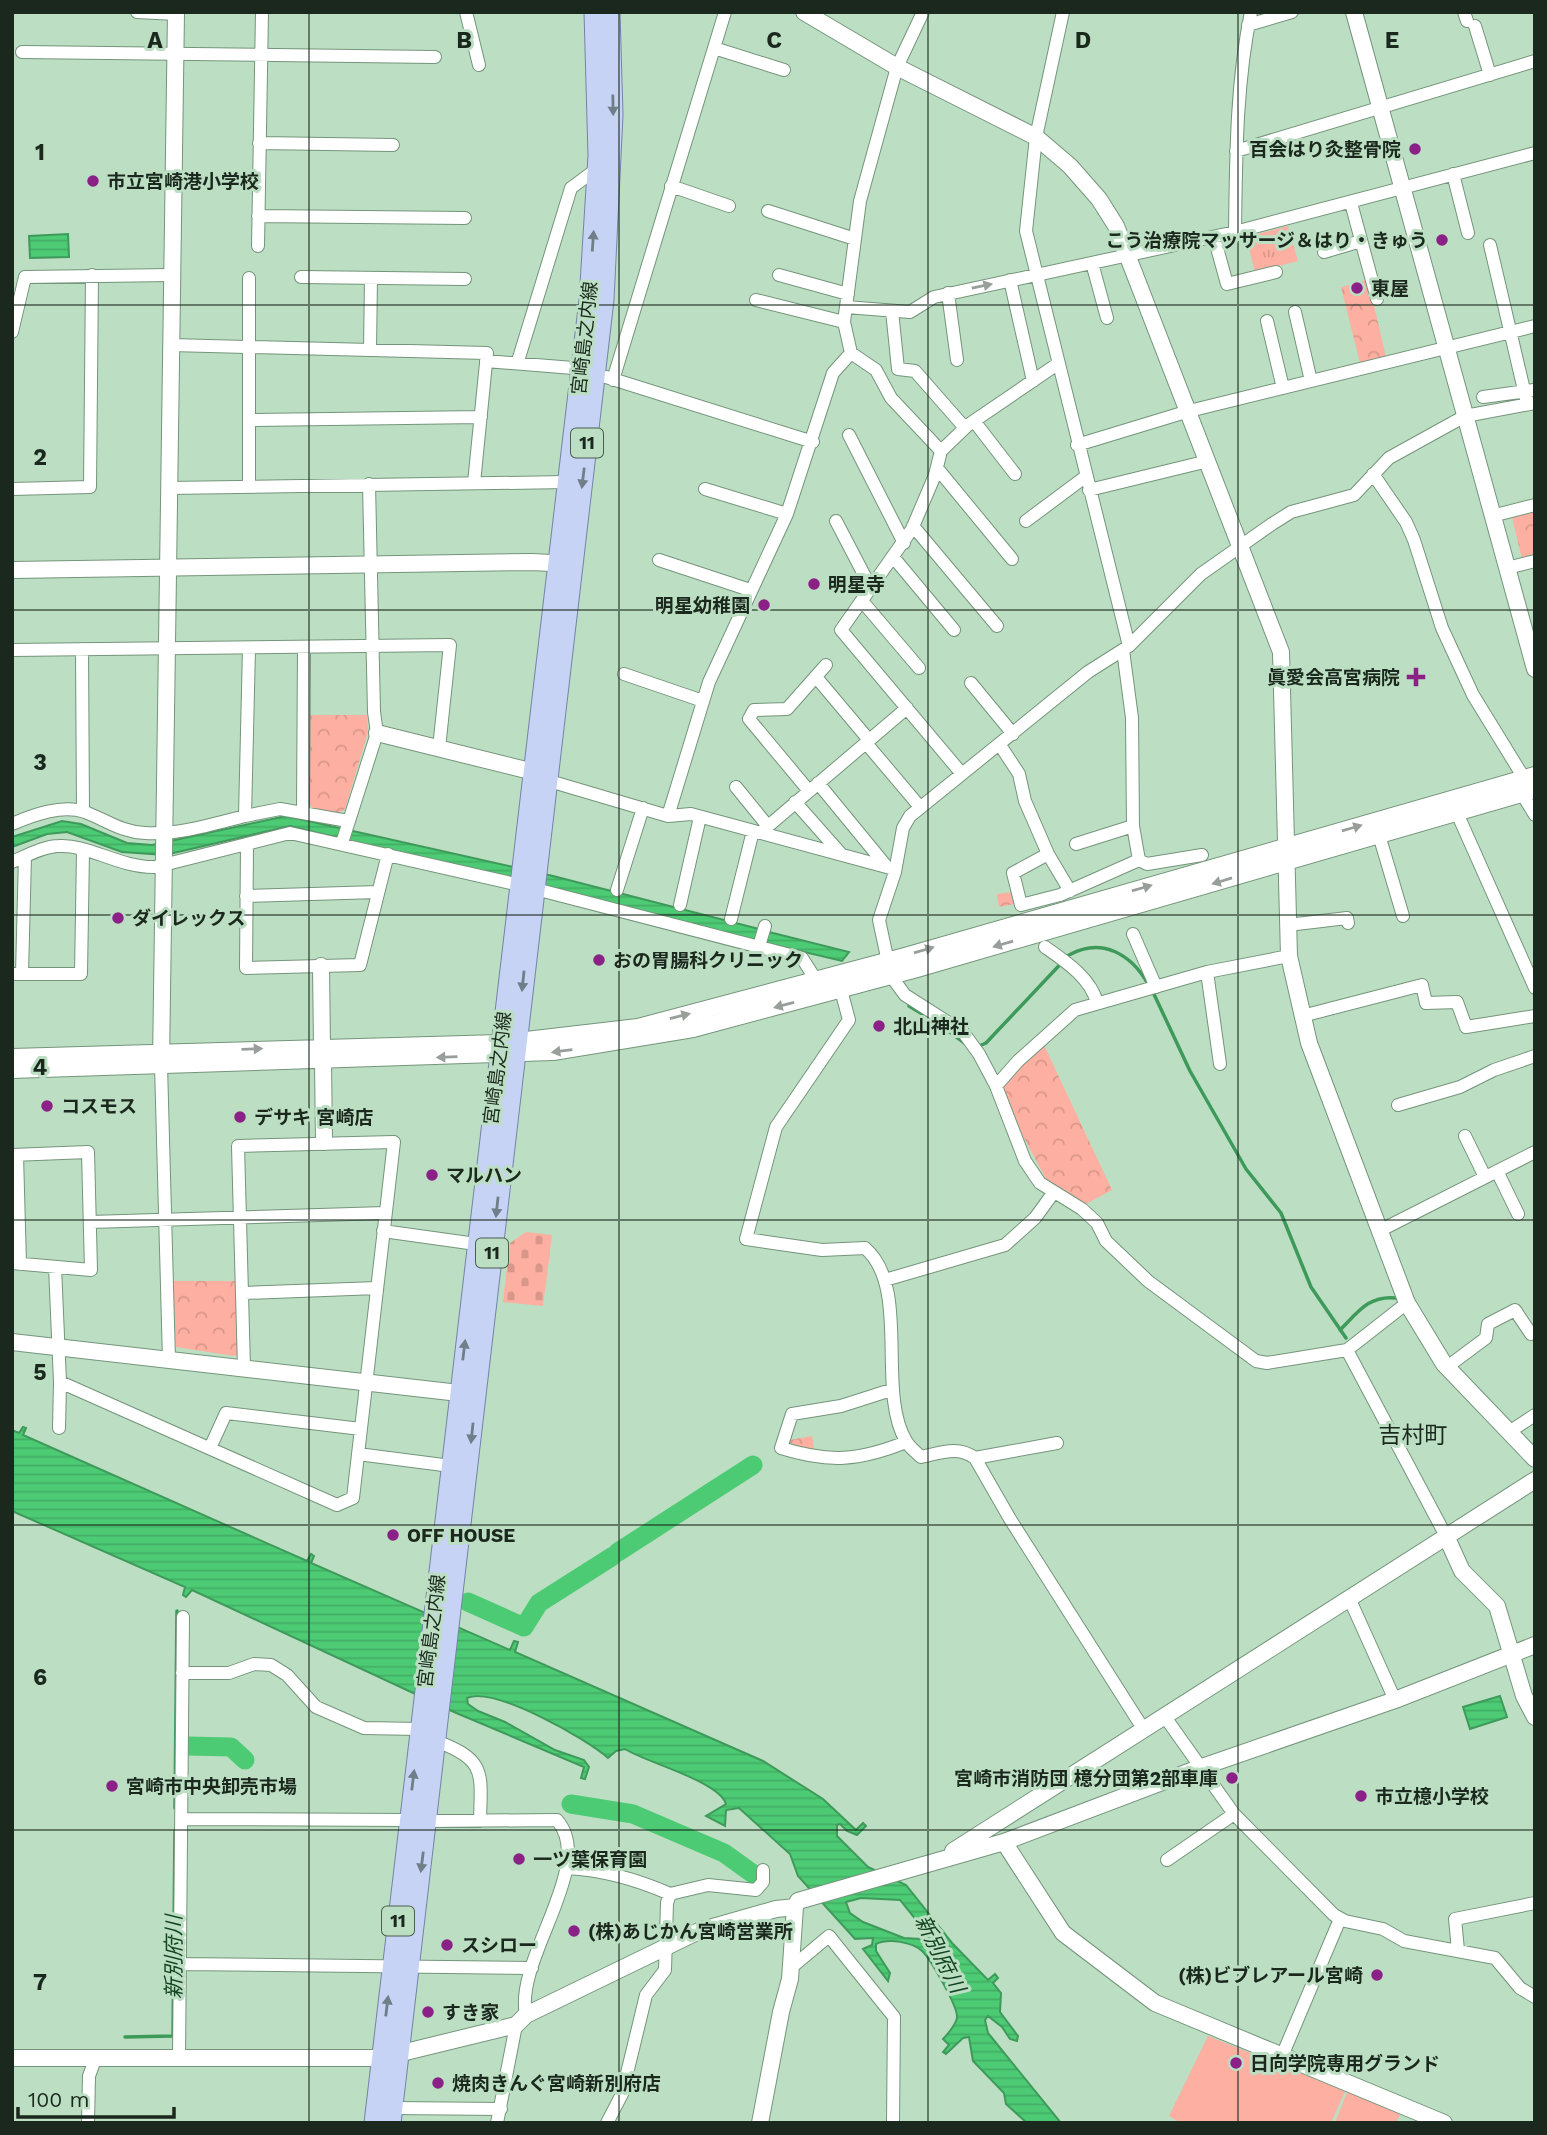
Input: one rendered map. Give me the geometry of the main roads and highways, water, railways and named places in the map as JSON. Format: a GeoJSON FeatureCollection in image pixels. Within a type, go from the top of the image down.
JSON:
{"type":"FeatureCollection","features":[{"type":"Feature","properties":{"kind":"main road","name":"宮崎島之内線"},"geometry":{"type":"LineString","coordinates":[[566,564],[567,482],[597,373],[594,12]]}},
{"type":"Feature","properties":{"kind":"main road","name":"宮崎島之内線"},"geometry":{"type":"LineString","coordinates":[[374,2123],[390,2056],[527,880],[566,564],[597,373],[610,221],[613,115],[610,12]]}},
{"type":"Feature","properties":{"kind":"main road","name":"宮崎島之内線"},"geometry":{"type":"LineString","coordinates":[[442,1615],[451,1466],[459,1393],[477,1244],[507,1048]]}},
{"type":"Feature","properties":{"kind":"main road","name":"宮崎島之内線"},"geometry":{"type":"LineString","coordinates":[[390,2056],[392,2115]]}},
{"type":"Feature","properties":{"kind":"water"},"geometry":{"type":"Polygon","coordinates":[[[68,234],[69,257],[30,258],[29,236],[68,234]]]}},
{"type":"Feature","properties":{"kind":"water"},"geometry":{"type":"Polygon","coordinates":[[[286,816],[553,876],[763,930],[760,942],[290,826],[165,855],[122,852],[67,832],[47,834],[12,847],[12,837],[62,821],[81,824],[127,843],[152,845],[286,816]]]}},
{"type":"Feature","properties":{"kind":"water"},"geometry":{"type":"Polygon","coordinates":[[[765,931],[849,952],[842,961],[762,942],[765,931]]]}},
{"type":"Feature","properties":{"kind":"water"},"geometry":{"type":"Polygon","coordinates":[[[23,1427],[26,1428],[23,1435],[307,1561],[311,1554],[314,1556],[311,1563],[510,1650],[514,1641],[518,1642],[515,1652],[763,1761],[823,1799],[856,1830],[863,1823],[866,1826],[857,1835],[840,1824],[837,1825],[837,1836],[868,1867],[906,1885],[953,1944],[988,1980],[995,1974],[998,1978],[993,1983],[1001,1993],[1000,2012],[1018,2036],[1017,2041],[1010,2039],[1002,2027],[988,2016],[985,2020],[988,2033],[1061,2123],[1027,2123],[1006,2104],[1004,2093],[973,2061],[969,2037],[963,2038],[946,2054],[943,2052],[949,2045],[943,2039],[955,2022],[956,2012],[943,1983],[922,1951],[900,1942],[876,1944],[876,1951],[890,1973],[888,1981],[863,1949],[872,1945],[873,1938],[855,1939],[798,1876],[790,1854],[739,1808],[726,1810],[725,1826],[706,1816],[726,1804],[721,1796],[710,1788],[625,1749],[616,1751],[608,1758],[581,1739],[518,1707],[480,1696],[467,1698],[468,1704],[478,1711],[505,1722],[555,1750],[584,1760],[589,1767],[585,1779],[581,1778],[584,1767],[454,1712],[192,1590],[186,1597],[183,1595],[185,1587],[12,1511],[12,1430],[19,1433],[23,1427]],[[861,1898],[846,1902],[850,1913],[863,1922],[904,1938],[921,1939],[916,1920],[900,1900],[861,1898]]]}},
{"type":"Feature","properties":{"kind":"water"},"geometry":{"type":"Polygon","coordinates":[[[1500,1696],[1507,1717],[1470,1729],[1463,1707],[1500,1696]]]}},
{"type":"Feature","properties":{"kind":"waterway"},"geometry":{"type":"LineString","coordinates":[[977,1047],[986,1043],[1069,955],[1081,950],[1104,948],[1124,957],[1148,984]]}},
{"type":"Feature","properties":{"kind":"waterway"},"geometry":{"type":"LineString","coordinates":[[1152,990],[1190,1071],[1246,1169],[1281,1213],[1311,1287],[1346,1338]]}},
{"type":"Feature","properties":{"kind":"waterway"},"geometry":{"type":"LineString","coordinates":[[909,1006],[924,1015]]}},
{"type":"Feature","properties":{"kind":"waterway"},"geometry":{"type":"LineString","coordinates":[[931,1018],[970,1047]]}},
{"type":"Feature","properties":{"kind":"waterway"},"geometry":{"type":"LineString","coordinates":[[1340,1330],[1371,1302],[1396,1298]]}},
{"type":"Feature","properties":{"kind":"waterway","name":"新別府川"},"geometry":{"type":"LineString","coordinates":[[618,1552],[753,1465]]}},
{"type":"Feature","properties":{"kind":"waterway","name":"新別府川"},"geometry":{"type":"LineString","coordinates":[[468,1602],[524,1627],[539,1603],[613,1556]]}},
{"type":"Feature","properties":{"kind":"waterway","name":"新別府川"},"geometry":{"type":"LineString","coordinates":[[175,1808],[177,1611]]}},
{"type":"Feature","properties":{"kind":"waterway","name":"新別府川"},"geometry":{"type":"LineString","coordinates":[[188,1746],[231,1747],[245,1760]]}},
{"type":"Feature","properties":{"kind":"waterway","name":"新別府川"},"geometry":{"type":"LineString","coordinates":[[571,1804],[633,1814],[724,1853],[756,1876]]}},
{"type":"Feature","properties":{"kind":"waterway","name":"新別府川"},"geometry":{"type":"LineString","coordinates":[[125,2037],[173,2036],[175,1831]]}},
{"type":"Feature","properties":{"kind":"place","name":"百会はり灸整骨院"},"geometry":{"type":"Point","coordinates":[1415,149]}},
{"type":"Feature","properties":{"kind":"place","name":"市立宮崎港小学校"},"geometry":{"type":"Point","coordinates":[93,181]}},
{"type":"Feature","properties":{"kind":"place","name":"こう治療院マッサージ＆はり・きゅう"},"geometry":{"type":"Point","coordinates":[1442,240]}},
{"type":"Feature","properties":{"kind":"place","name":"東屋"},"geometry":{"type":"Point","coordinates":[1357,288]}},
{"type":"Feature","properties":{"kind":"place","name":"明星寺"},"geometry":{"type":"Point","coordinates":[814,584]}},
{"type":"Feature","properties":{"kind":"place","name":"明星幼稚園"},"geometry":{"type":"Point","coordinates":[764,605]}},
{"type":"Feature","properties":{"kind":"place","name":"眞愛会高宮病院"},"geometry":{"type":"Point","coordinates":[1416,677]}},
{"type":"Feature","properties":{"kind":"place","name":"ダイレックス"},"geometry":{"type":"Point","coordinates":[118,918]}},
{"type":"Feature","properties":{"kind":"place","name":"おの胃腸科クリニック"},"geometry":{"type":"Point","coordinates":[599,960]}},
{"type":"Feature","properties":{"kind":"place","name":"北山神社"},"geometry":{"type":"Point","coordinates":[879,1026]}},
{"type":"Feature","properties":{"kind":"place","name":"コスモス"},"geometry":{"type":"Point","coordinates":[47,1106]}},
{"type":"Feature","properties":{"kind":"place","name":"デサキ 宮崎店"},"geometry":{"type":"Point","coordinates":[240,1117]}},
{"type":"Feature","properties":{"kind":"place","name":"マルハン"},"geometry":{"type":"Point","coordinates":[432,1175]}},
{"type":"Feature","properties":{"kind":"place","name":"OFF HOUSE"},"geometry":{"type":"Point","coordinates":[393,1535]}},
{"type":"Feature","properties":{"kind":"place","name":"宮崎市消防団 檍分団第2部車庫"},"geometry":{"type":"Point","coordinates":[1232,1778]}},
{"type":"Feature","properties":{"kind":"place","name":"宮崎市中央卸売市場"},"geometry":{"type":"Point","coordinates":[112,1786]}},
{"type":"Feature","properties":{"kind":"place","name":"市立檍小学校"},"geometry":{"type":"Point","coordinates":[1361,1796]}},
{"type":"Feature","properties":{"kind":"place","name":"一ツ葉保育園"},"geometry":{"type":"Point","coordinates":[519,1859]}},
{"type":"Feature","properties":{"kind":"place","name":"(株)あじかん宮崎営業所"},"geometry":{"type":"Point","coordinates":[574,1931]}},
{"type":"Feature","properties":{"kind":"place","name":"スシロー"},"geometry":{"type":"Point","coordinates":[447,1945]}},
{"type":"Feature","properties":{"kind":"place","name":"(株)ビブレアール宮崎"},"geometry":{"type":"Point","coordinates":[1377,1975]}},
{"type":"Feature","properties":{"kind":"place","name":"すき家"},"geometry":{"type":"Point","coordinates":[428,2012]}},
{"type":"Feature","properties":{"kind":"place","name":"日向学院専用グランド"},"geometry":{"type":"Point","coordinates":[1236,2063]}},
{"type":"Feature","properties":{"kind":"place","name":"焼肉きんぐ宮崎新別府店"},"geometry":{"type":"Point","coordinates":[438,2083]}},
{"type":"Feature","properties":{"kind":"district","name":"吉村町"},"geometry":{"type":"Point","coordinates":[1413,1435]}}]}
